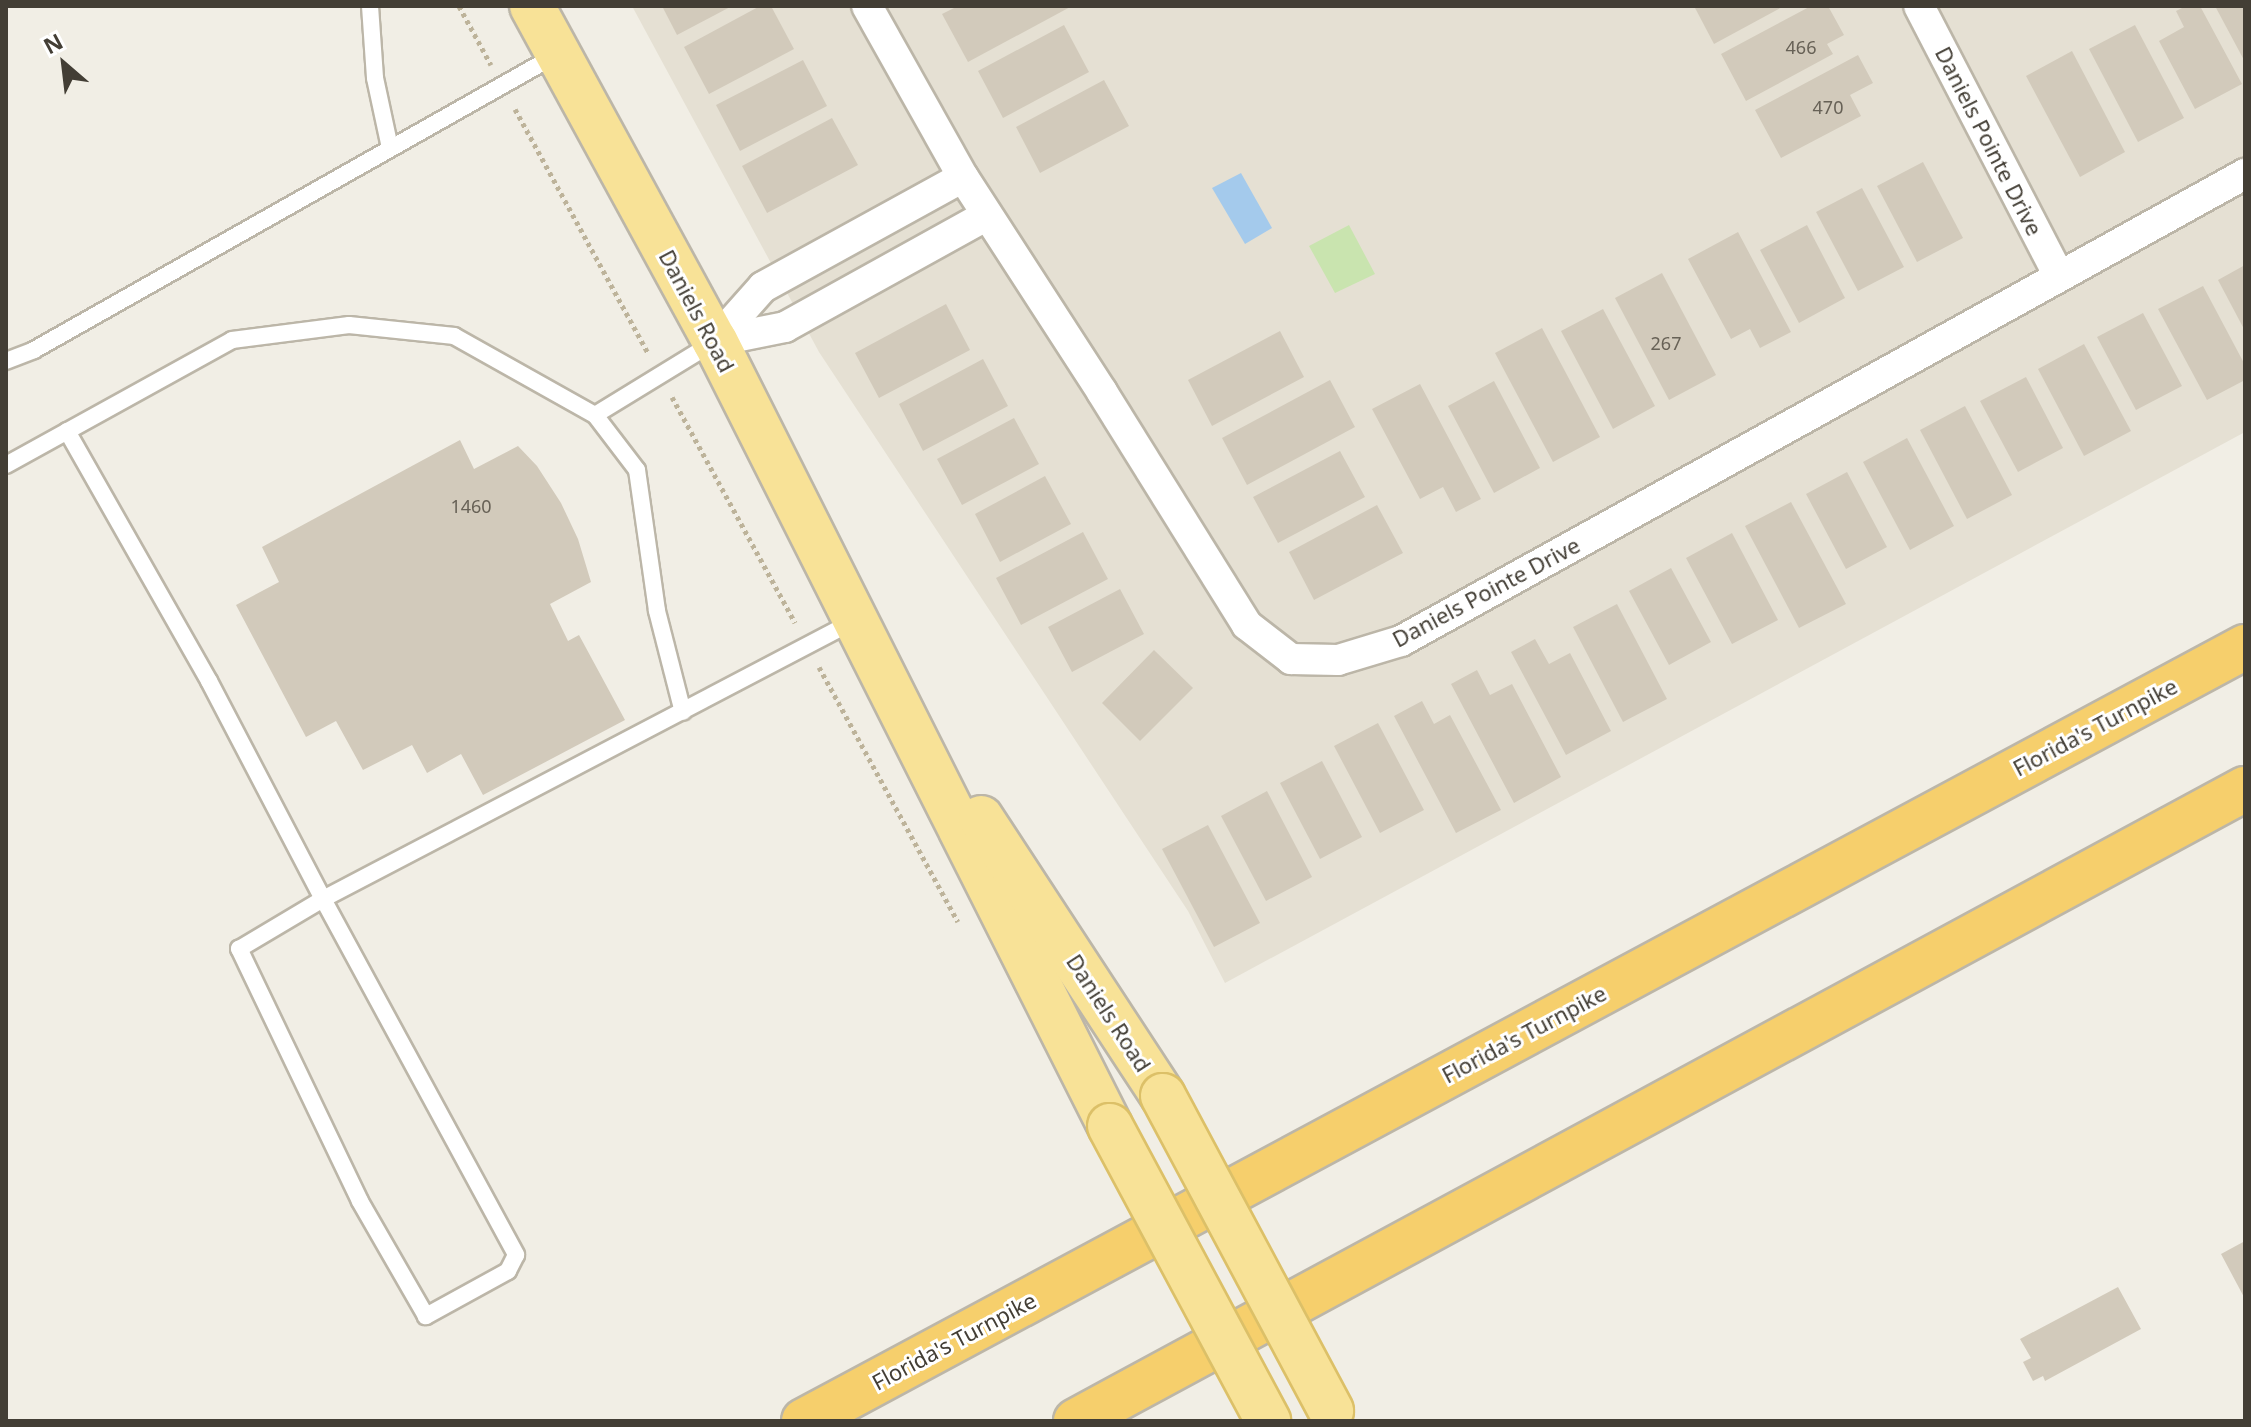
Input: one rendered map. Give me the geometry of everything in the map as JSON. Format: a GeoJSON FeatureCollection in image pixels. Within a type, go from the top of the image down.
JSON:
{"type":"FeatureCollection","features":[{"type":"Feature","properties":{"kind":"highway","name":"Florida's Turnpike"},"geometry":{"type":"LineString","coordinates":[[804,1421],[2245,647]]}},
{"type":"Feature","properties":{"kind":"highway"},"geometry":{"type":"LineString","coordinates":[[1076,1421],[2245,789]]}},
{"type":"Feature","properties":{"kind":"main road","name":"Daniels Road"},"geometry":{"type":"LineString","coordinates":[[532,6],[715,341],[1110,1126],[1268,1421]]}},
{"type":"Feature","properties":{"kind":"main road","name":"Daniels Road"},"geometry":{"type":"LineString","coordinates":[[854,621],[1163,1096],[1334,1416]]}},
{"type":"Feature","properties":{"kind":"street","name":"Daniels Pointe Drive"},"geometry":{"type":"LineString","coordinates":[[867,6],[963,177],[1247,625],[1291,659],[1338,660],[1401,641],[2245,174]]}},
{"type":"Feature","properties":{"kind":"street","name":"Daniels Pointe Drive"},"geometry":{"type":"LineString","coordinates":[[1919,6],[2059,276]]}},
{"type":"Feature","properties":{"kind":"street"},"geometry":{"type":"LineString","coordinates":[[715,341],[763,287],[963,177]]}},
{"type":"Feature","properties":{"kind":"street"},"geometry":{"type":"LineString","coordinates":[[715,341],[785,327],[987,215]]}},
{"type":"Feature","properties":{"kind":"lane"},"geometry":{"type":"LineString","coordinates":[[370,6],[375,78],[390,148]]}},
{"type":"Feature","properties":{"kind":"lane"},"geometry":{"type":"LineString","coordinates":[[6,361],[34,350],[557,54]]}},
{"type":"Feature","properties":{"kind":"lane"},"geometry":{"type":"LineString","coordinates":[[6,465],[232,340],[349,325],[454,336],[595,415],[637,470],[657,611],[683,712]]}},
{"type":"Feature","properties":{"kind":"lane"},"geometry":{"type":"LineString","coordinates":[[595,415],[715,341]]}},
{"type":"Feature","properties":{"kind":"lane"},"geometry":{"type":"LineString","coordinates":[[67,431],[209,681],[323,899],[516,1255],[508,1271],[426,1316],[360,1201],[239,949],[323,899],[854,621]]}},
{"type":"Feature","properties":{"kind":"path"},"geometry":{"type":"LineString","coordinates":[[459,6],[964,933]]}},
{"type":"Feature","properties":{"kind":"shaded area"},"geometry":{"type":"Polygon","coordinates":[[[632,6],[2245,6],[2245,432],[1225,983],[1188,911],[819,352],[632,6]]]}},
{"type":"Feature","properties":{"kind":"green space"},"geometry":{"type":"Polygon","coordinates":[[[1349,225],[1375,274],[1335,293],[1309,246],[1349,225]]]}},
{"type":"Feature","properties":{"kind":"water"},"geometry":{"type":"Polygon","coordinates":[[[1241,173],[1272,228],[1245,244],[1212,188],[1241,173]]]}},
{"type":"Feature","properties":{"kind":"building"},"geometry":{"type":"Polygon","coordinates":[[[662,6],[732,6],[677,35],[662,6]]]}},
{"type":"Feature","properties":{"kind":"building"},"geometry":{"type":"Polygon","coordinates":[[[760,6],[771,6],[794,49],[709,94],[684,47],[760,6]]]}},
{"type":"Feature","properties":{"kind":"building"},"geometry":{"type":"Polygon","coordinates":[[[958,6],[1072,6],[968,62],[942,14],[958,6]]]}},
{"type":"Feature","properties":{"kind":"building"},"geometry":{"type":"Polygon","coordinates":[[[1694,6],[1784,6],[1714,44],[1694,6]]]}},
{"type":"Feature","properties":{"kind":"building"},"geometry":{"type":"Polygon","coordinates":[[[1811,6],[1828,6],[1844,35],[1827,44],[1833,54],[1746,101],[1721,54],[1811,6]]]}},
{"type":"Feature","properties":{"kind":"building"},"geometry":{"type":"Polygon","coordinates":[[[2186,6],[2200,6],[2242,84],[2195,109],[2159,41],[2184,27],[2176,11],[2186,6]]]}},
{"type":"Feature","properties":{"kind":"building"},"geometry":{"type":"Polygon","coordinates":[[[2215,6],[2245,6],[2245,62],[2215,6]]]}},
{"type":"Feature","properties":{"kind":"building"},"geometry":{"type":"Polygon","coordinates":[[[1064,25],[1089,72],[1003,118],[978,71],[1064,25]]]}},
{"type":"Feature","properties":{"kind":"building"},"geometry":{"type":"Polygon","coordinates":[[[2135,25],[2184,118],[2138,142],[2089,49],[2135,25]]]}},
{"type":"Feature","properties":{"kind":"building"},"geometry":{"type":"Polygon","coordinates":[[[2072,51],[2125,152],[2080,177],[2026,76],[2072,51]]]}},
{"type":"Feature","properties":{"kind":"building"},"geometry":{"type":"Polygon","coordinates":[[[1858,55],[1873,83],[1850,95],[1861,116],[1781,158],[1755,110],[1858,55]]]}},
{"type":"Feature","properties":{"kind":"building"},"geometry":{"type":"Polygon","coordinates":[[[803,60],[827,106],[740,151],[716,105],[803,60]]]}},
{"type":"Feature","properties":{"kind":"building"},"geometry":{"type":"Polygon","coordinates":[[[1104,80],[1129,126],[1040,173],[1016,127],[1104,80]]]}},
{"type":"Feature","properties":{"kind":"building"},"geometry":{"type":"Polygon","coordinates":[[[832,118],[858,165],[767,213],[742,166],[832,118]]]}},
{"type":"Feature","properties":{"kind":"building"},"geometry":{"type":"Polygon","coordinates":[[[1923,162],[1963,238],[1917,262],[1877,186],[1923,162]]]}},
{"type":"Feature","properties":{"kind":"building"},"geometry":{"type":"Polygon","coordinates":[[[1862,188],[1904,267],[1858,291],[1816,212],[1862,188]]]}},
{"type":"Feature","properties":{"kind":"building"},"geometry":{"type":"Polygon","coordinates":[[[1807,225],[1845,298],[1799,323],[1760,250],[1807,225]]]}},
{"type":"Feature","properties":{"kind":"building"},"geometry":{"type":"Polygon","coordinates":[[[1738,232],[1791,332],[1760,348],[1750,329],[1731,339],[1688,259],[1738,232]]]}},
{"type":"Feature","properties":{"kind":"building"},"geometry":{"type":"Polygon","coordinates":[[[2245,265],[2245,331],[2218,280],[2245,265]]]}},
{"type":"Feature","properties":{"kind":"building"},"geometry":{"type":"Polygon","coordinates":[[[1662,273],[1716,375],[1669,400],[1615,298],[1662,273]]]}},
{"type":"Feature","properties":{"kind":"building"},"geometry":{"type":"Polygon","coordinates":[[[2203,286],[2245,365],[2245,380],[2207,400],[2158,309],[2203,286]]]}},
{"type":"Feature","properties":{"kind":"building"},"geometry":{"type":"Polygon","coordinates":[[[946,304],[970,350],[879,398],[855,353],[946,304]]]}},
{"type":"Feature","properties":{"kind":"building"},"geometry":{"type":"Polygon","coordinates":[[[1603,309],[1655,406],[1613,429],[1561,331],[1603,309]]]}},
{"type":"Feature","properties":{"kind":"building"},"geometry":{"type":"Polygon","coordinates":[[[2143,313],[2182,386],[2136,410],[2097,337],[2143,313]]]}},
{"type":"Feature","properties":{"kind":"building"},"geometry":{"type":"Polygon","coordinates":[[[1542,328],[1600,437],[1553,462],[1495,353],[1542,328]]]}},
{"type":"Feature","properties":{"kind":"building"},"geometry":{"type":"Polygon","coordinates":[[[1280,331],[1304,377],[1212,426],[1188,380],[1280,331]]]}},
{"type":"Feature","properties":{"kind":"building"},"geometry":{"type":"Polygon","coordinates":[[[2084,344],[2131,431],[2084,456],[2038,369],[2084,344]]]}},
{"type":"Feature","properties":{"kind":"building"},"geometry":{"type":"Polygon","coordinates":[[[983,359],[1008,406],[923,451],[899,404],[983,359]]]}},
{"type":"Feature","properties":{"kind":"building"},"geometry":{"type":"Polygon","coordinates":[[[2026,377],[2063,448],[2018,472],[1980,401],[2026,377]]]}},
{"type":"Feature","properties":{"kind":"building"},"geometry":{"type":"Polygon","coordinates":[[[1330,380],[1355,427],[1247,485],[1222,438],[1330,380]]]}},
{"type":"Feature","properties":{"kind":"building"},"geometry":{"type":"Polygon","coordinates":[[[1494,381],[1540,468],[1494,493],[1448,406],[1494,381]]]}},
{"type":"Feature","properties":{"kind":"building"},"geometry":{"type":"Polygon","coordinates":[[[1420,384],[1481,499],[1456,512],[1443,487],[1420,499],[1372,409],[1420,384]]]}},
{"type":"Feature","properties":{"kind":"building"},"geometry":{"type":"Polygon","coordinates":[[[1965,406],[2012,495],[1967,519],[1920,430],[1965,406]]]}},
{"type":"Feature","properties":{"kind":"building"},"geometry":{"type":"Polygon","coordinates":[[[1014,418],[1039,464],[962,505],[937,459],[1014,418]]]}},
{"type":"Feature","properties":{"kind":"building"},"geometry":{"type":"Polygon","coordinates":[[[1907,438],[1954,526],[1910,550],[1863,462],[1907,438]]]}},
{"type":"Feature","properties":{"kind":"building"},"geometry":{"type":"Polygon","coordinates":[[[460,440],[474,469],[518,446],[537,466],[561,503],[578,539],[591,582],[550,604],[568,641],[579,635],[625,720],[483,795],[461,754],[427,773],[412,745],[363,770],[336,721],[306,737],[236,605],[279,582],[262,547],[460,440]]]}},
{"type":"Feature","properties":{"kind":"building"},"geometry":{"type":"Polygon","coordinates":[[[1340,451],[1365,497],[1278,543],[1253,497],[1340,451]]]}},
{"type":"Feature","properties":{"kind":"building"},"geometry":{"type":"Polygon","coordinates":[[[1847,472],[1887,547],[1846,569],[1806,494],[1847,472]]]}},
{"type":"Feature","properties":{"kind":"building"},"geometry":{"type":"Polygon","coordinates":[[[1045,476],[1071,524],[1000,562],[975,514],[1045,476]]]}},
{"type":"Feature","properties":{"kind":"building"},"geometry":{"type":"Polygon","coordinates":[[[1791,502],[1846,604],[1799,628],[1745,526],[1791,502]]]}},
{"type":"Feature","properties":{"kind":"building"},"geometry":{"type":"Polygon","coordinates":[[[1377,505],[1403,553],[1314,600],[1289,552],[1377,505]]]}},
{"type":"Feature","properties":{"kind":"building"},"geometry":{"type":"Polygon","coordinates":[[[1083,532],[1108,579],[1021,625],[996,578],[1083,532]]]}},
{"type":"Feature","properties":{"kind":"building"},"geometry":{"type":"Polygon","coordinates":[[[1732,533],[1778,620],[1732,644],[1686,558],[1732,533]]]}},
{"type":"Feature","properties":{"kind":"building"},"geometry":{"type":"Polygon","coordinates":[[[1671,568],[1711,642],[1669,665],[1629,591],[1671,568]]]}},
{"type":"Feature","properties":{"kind":"building"},"geometry":{"type":"Polygon","coordinates":[[[1120,589],[1144,634],[1072,672],[1048,627],[1120,589]]]}},
{"type":"Feature","properties":{"kind":"building"},"geometry":{"type":"Polygon","coordinates":[[[1617,604],[1667,699],[1623,722],[1573,627],[1617,604]]]}},
{"type":"Feature","properties":{"kind":"building"},"geometry":{"type":"Polygon","coordinates":[[[1535,639],[1549,664],[1570,653],[1611,731],[1566,755],[1511,652],[1535,639]]]}},
{"type":"Feature","properties":{"kind":"building"},"geometry":{"type":"Polygon","coordinates":[[[1154,650],[1193,688],[1140,741],[1102,703],[1154,650]]]}},
{"type":"Feature","properties":{"kind":"building"},"geometry":{"type":"Polygon","coordinates":[[[1477,670],[1490,695],[1512,684],[1561,777],[1514,803],[1451,684],[1477,670]]]}},
{"type":"Feature","properties":{"kind":"building"},"geometry":{"type":"Polygon","coordinates":[[[1422,701],[1434,724],[1450,715],[1501,810],[1456,833],[1394,716],[1422,701]]]}},
{"type":"Feature","properties":{"kind":"building"},"geometry":{"type":"Polygon","coordinates":[[[1378,723],[1424,810],[1380,833],[1334,746],[1378,723]]]}},
{"type":"Feature","properties":{"kind":"building"},"geometry":{"type":"Polygon","coordinates":[[[1322,761],[1362,837],[1320,859],[1280,783],[1322,761]]]}},
{"type":"Feature","properties":{"kind":"building"},"geometry":{"type":"Polygon","coordinates":[[[1267,791],[1312,877],[1266,901],[1221,816],[1267,791]]]}},
{"type":"Feature","properties":{"kind":"building"},"geometry":{"type":"Polygon","coordinates":[[[1208,825],[1260,923],[1214,947],[1162,849],[1208,825]]]}},
{"type":"Feature","properties":{"kind":"building"},"geometry":{"type":"Polygon","coordinates":[[[2245,1241],[2245,1299],[2221,1254],[2245,1241]]]}},
{"type":"Feature","properties":{"kind":"building"},"geometry":{"type":"Polygon","coordinates":[[[2118,1287],[2141,1329],[2045,1381],[2043,1376],[2033,1381],[2023,1362],[2031,1358],[2020,1339],[2118,1287]]]}}]}
